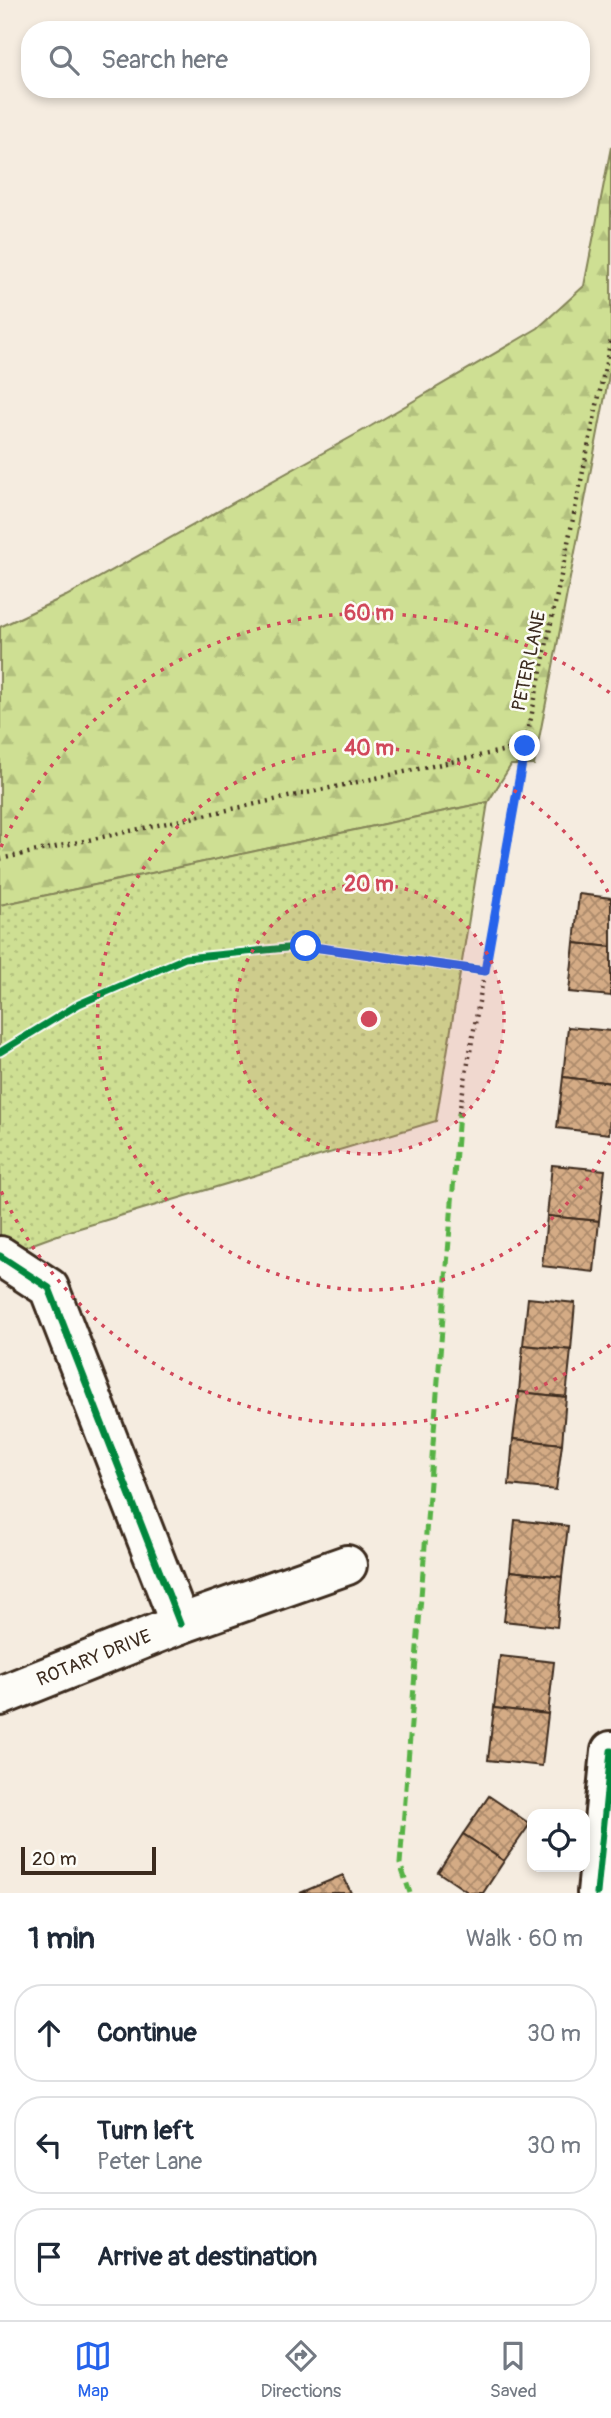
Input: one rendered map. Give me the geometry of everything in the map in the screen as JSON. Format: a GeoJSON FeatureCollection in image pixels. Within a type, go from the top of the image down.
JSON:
{"type":"FeatureCollection","features":[{"type":"Feature","properties":{"kind":"street"},"geometry":{"type":"LineString","coordinates":[[0,1256],[49,1288],[180,1624]]}},
{"type":"Feature","properties":{"kind":"street","name":"ROTARY DRIVE"},"geometry":{"type":"LineString","coordinates":[[0,1696],[180,1624],[347,1564]]}},
{"type":"Feature","properties":{"kind":"street"},"geometry":{"type":"LineString","coordinates":[[597,1893],[611,1751]]}},
{"type":"Feature","properties":{"kind":"path"},"geometry":{"type":"LineString","coordinates":[[0,859],[525,746]]}},
{"type":"Feature","properties":{"kind":"path"},"geometry":{"type":"LineString","coordinates":[[471,969],[485,971]]}},
{"type":"Feature","properties":{"kind":"green space"},"geometry":{"type":"Polygon","coordinates":[[[611,147],[611,365],[534,765],[511,765],[488,802],[0,905],[0,627],[66,596],[371,426],[538,328],[584,286],[611,147]]]}},
{"type":"Feature","properties":{"kind":"green space"},"geometry":{"type":"Polygon","coordinates":[[[488,802],[436,1121],[63,1233],[0,1256],[0,905],[488,802]]]}},
{"type":"Feature","properties":{"kind":"building"},"geometry":{"type":"Polygon","coordinates":[[[579,894],[611,898],[611,947],[574,943],[579,894]]]}},
{"type":"Feature","properties":{"kind":"building"},"geometry":{"type":"Polygon","coordinates":[[[574,943],[611,947],[611,996],[569,992],[574,943]]]}},
{"type":"Feature","properties":{"kind":"building"},"geometry":{"type":"Polygon","coordinates":[[[568,1027],[611,1031],[611,1083],[563,1077],[568,1027]]]}},
{"type":"Feature","properties":{"kind":"building"},"geometry":{"type":"Polygon","coordinates":[[[563,1077],[611,1083],[609,1134],[557,1128],[563,1077]]]}},
{"type":"Feature","properties":{"kind":"building"},"geometry":{"type":"Polygon","coordinates":[[[552,1165],[605,1170],[599,1221],[547,1216],[552,1165]]]}},
{"type":"Feature","properties":{"kind":"building"},"geometry":{"type":"Polygon","coordinates":[[[547,1216],[599,1221],[594,1272],[542,1266],[547,1216]]]}},
{"type":"Feature","properties":{"kind":"building"},"geometry":{"type":"Polygon","coordinates":[[[528,1298],[575,1303],[571,1350],[523,1345],[528,1298]]]}},
{"type":"Feature","properties":{"kind":"building"},"geometry":{"type":"Polygon","coordinates":[[[523,1345],[571,1350],[566,1397],[519,1392],[523,1345]]]}},
{"type":"Feature","properties":{"kind":"building"},"geometry":{"type":"Polygon","coordinates":[[[519,1392],[566,1397],[562,1444],[513,1439],[519,1392]]]}},
{"type":"Feature","properties":{"kind":"building"},"geometry":{"type":"Polygon","coordinates":[[[513,1439],[562,1444],[556,1490],[509,1485],[513,1439]]]}},
{"type":"Feature","properties":{"kind":"building"},"geometry":{"type":"Polygon","coordinates":[[[515,1520],[568,1526],[562,1577],[510,1571],[515,1520]]]}},
{"type":"Feature","properties":{"kind":"building"},"geometry":{"type":"Polygon","coordinates":[[[510,1571],[562,1577],[557,1627],[504,1621],[510,1571]]]}},
{"type":"Feature","properties":{"kind":"building"},"geometry":{"type":"Polygon","coordinates":[[[500,1656],[554,1662],[548,1714],[494,1708],[500,1656]]]}},
{"type":"Feature","properties":{"kind":"building"},"geometry":{"type":"Polygon","coordinates":[[[494,1708],[548,1714],[542,1766],[488,1760],[494,1708]]]}},
{"type":"Feature","properties":{"kind":"building"},"geometry":{"type":"Polygon","coordinates":[[[489,1796],[527,1822],[527,1828],[504,1861],[463,1834],[489,1796]]]}},
{"type":"Feature","properties":{"kind":"building"},"geometry":{"type":"Polygon","coordinates":[[[463,1834],[504,1861],[483,1893],[469,1893],[438,1872],[463,1834]]]}},
{"type":"Feature","properties":{"kind":"building"},"geometry":{"type":"Polygon","coordinates":[[[343,1875],[351,1893],[300,1893],[343,1875]]]}},
{"type":"Feature","properties":{"kind":"marked path"},"geometry":{"type":"LineString","coordinates":[[410,1893],[400,1864],[459,1113]]}},
{"type":"Feature","properties":{"kind":"cycle path"},"geometry":{"type":"LineString","coordinates":[[0,1052],[79,1004],[185,958],[306,946],[485,971]]}},
{"type":"Feature","properties":{"kind":"cycle path"},"geometry":{"type":"LineString","coordinates":[[0,1256],[49,1288],[180,1624]]}},
{"type":"Feature","properties":{"kind":"cycle path"},"geometry":{"type":"LineString","coordinates":[[597,1893],[611,1751]]}},
{"type":"Feature","properties":{"kind":"route"},"geometry":{"type":"LineString","coordinates":[[306,946],[485,971],[525,746]]}}]}
